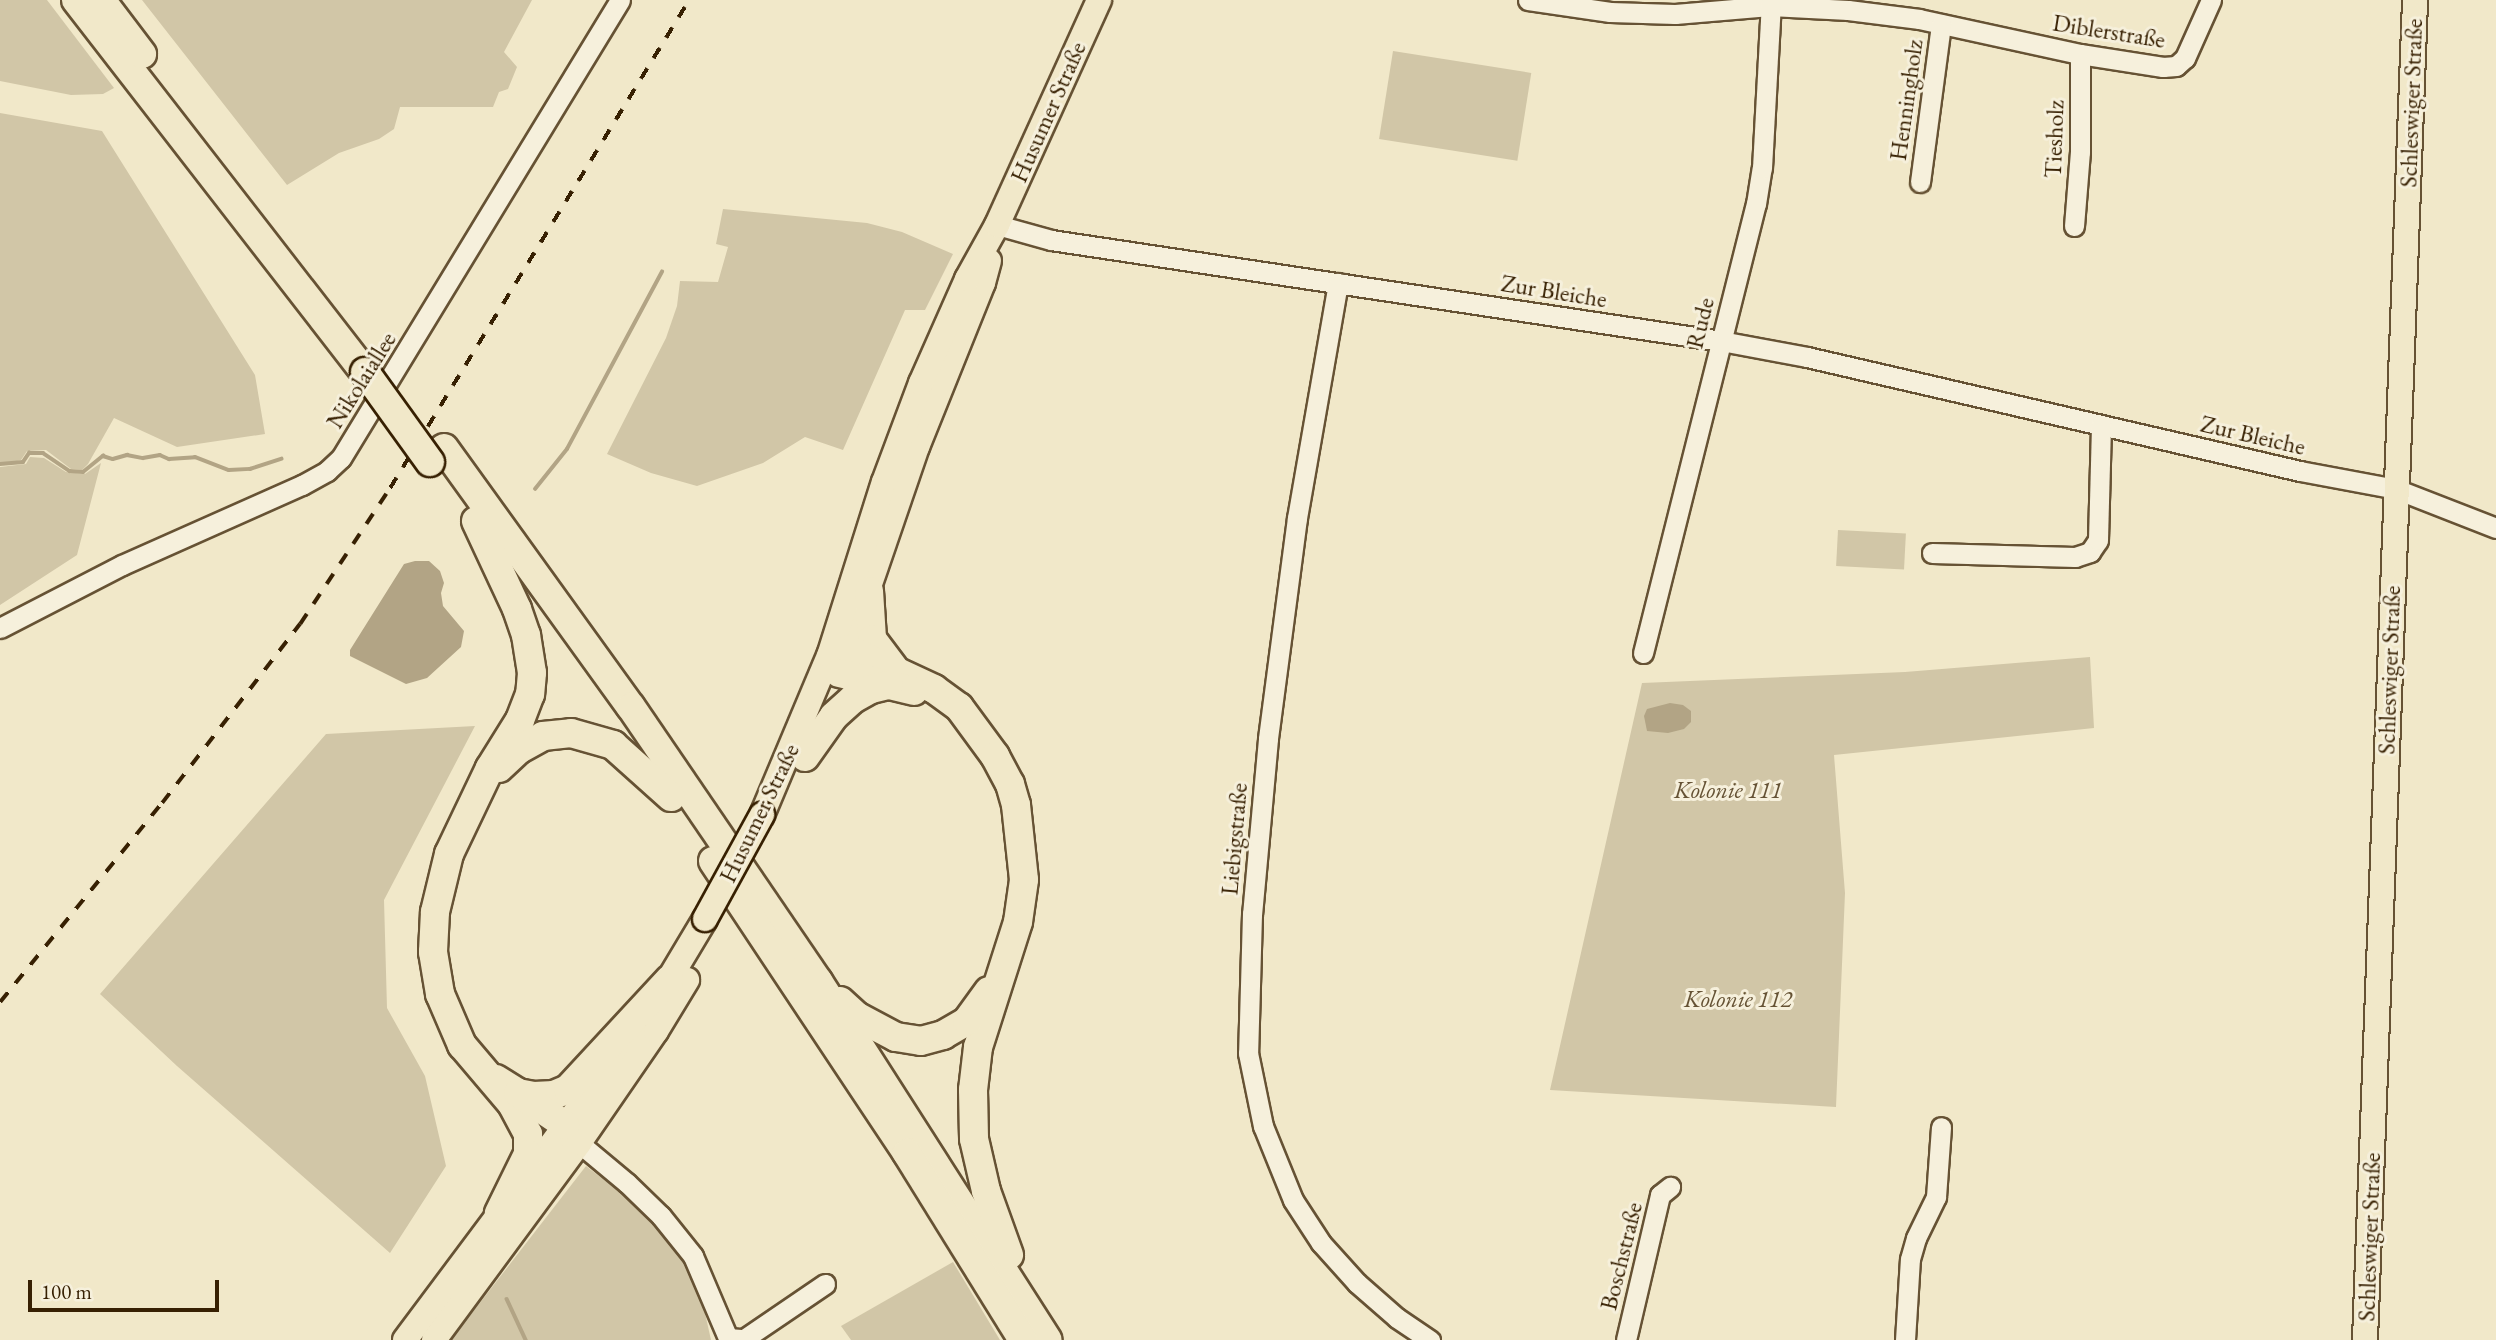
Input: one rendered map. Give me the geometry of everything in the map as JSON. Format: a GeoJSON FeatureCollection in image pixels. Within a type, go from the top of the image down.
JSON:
{"type":"FeatureCollection","features":[{"type":"Feature","properties":{"kind":"highway"},"geometry":{"type":"LineString","coordinates":[[76,0],[372,367]]}},
{"type":"Feature","properties":{"kind":"highway"},"geometry":{"type":"LineString","coordinates":[[101,0],[437,455],[631,707],[818,981],[1048,1340]]}},
{"type":"Feature","properties":{"kind":"highway"},"geometry":{"type":"LineString","coordinates":[[437,455],[476,521],[671,797],[907,1153],[1023,1340]]}},
{"type":"Feature","properties":{"kind":"highway"},"geometry":{"type":"LineString","coordinates":[[476,521],[517,609],[530,651],[530,694],[520,720],[478,791],[449,854],[440,886],[433,951],[447,1014],[462,1045],[482,1069],[515,1099],[567,1135]]}},
{"type":"Feature","properties":{"kind":"highway"},"geometry":{"type":"LineString","coordinates":[[869,592],[872,639],[893,678]]}},
{"type":"Feature","properties":{"kind":"highway"},"geometry":{"type":"LineString","coordinates":[[839,659],[893,678],[959,707],[995,756],[1010,784],[1016,805],[1024,880],[1018,922],[978,1047],[973,1090],[974,1139],[986,1191],[1030,1310]]}},
{"type":"Feature","properties":{"kind":"highway"},"geometry":{"type":"LineString","coordinates":[[805,757],[834,716],[853,699],[893,678]]}},
{"type":"Feature","properties":{"kind":"highway"},"geometry":{"type":"LineString","coordinates":[[478,791],[518,750],[543,736],[570,733],[613,745],[671,797]]}},
{"type":"Feature","properties":{"kind":"highway"},"geometry":{"type":"LineString","coordinates":[[818,981],[858,1017],[896,1037],[921,1041],[943,1035],[967,1021],[991,987],[1007,954]]}},
{"type":"Feature","properties":{"kind":"highway"},"geometry":{"type":"LineString","coordinates":[[515,1099],[554,1095],[568,1088],[668,980]]}},
{"type":"Feature","properties":{"kind":"highway"},"geometry":{"type":"LineString","coordinates":[[499,1213],[527,1154],[528,1134],[515,1099]]}},
{"type":"Feature","properties":{"kind":"main road","name":"Husumer Straße"},"geometry":{"type":"LineString","coordinates":[[405,1340],[499,1213],[656,1031],[710,926],[805,757],[839,659],[884,482],[916,395],[967,279],[997,225],[1099,0]]}},
{"type":"Feature","properties":{"kind":"main road","name":"Schleswiger Straße"},"geometry":{"type":"LineString","coordinates":[[2365,1340],[2415,0]]}},
{"type":"Feature","properties":{"kind":"main road","name":"Husumer Straße"},"geometry":{"type":"LineString","coordinates":[[767,822],[869,592],[937,393],[984,283],[997,225]]}},
{"type":"Feature","properties":{"kind":"main road","name":"Husumer Straße"},"geometry":{"type":"LineString","coordinates":[[434,1340],[668,980],[710,926]]}},
{"type":"Feature","properties":{"kind":"street","name":"Nikolaiallee"},"geometry":{"type":"LineString","coordinates":[[0,628],[122,565],[302,485],[327,471],[341,458],[620,0]]}},
{"type":"Feature","properties":{"kind":"street","name":"Diblerstraße"},"geometry":{"type":"LineString","coordinates":[[1528,0],[1610,12],[1675,14],[1771,3],[1920,10],[1941,24],[2080,54],[2164,67],[2176,66],[2185,58],[2211,0]]}},
{"type":"Feature","properties":{"kind":"street","name":"Rude"},"geometry":{"type":"LineString","coordinates":[[1643,653],[1762,168],[1771,3]]}},
{"type":"Feature","properties":{"kind":"street","name":"Henningholz"},"geometry":{"type":"LineString","coordinates":[[1920,182],[1941,24]]}},
{"type":"Feature","properties":{"kind":"street","name":"Tiesholz"},"geometry":{"type":"LineString","coordinates":[[2074,226],[2080,152],[2080,54]]}},
{"type":"Feature","properties":{"kind":"street","name":"Zur Bleiche"},"geometry":{"type":"LineString","coordinates":[[997,225],[1051,240],[1721,341],[1807,357],[2300,471],[2396,489],[2496,528]]}},
{"type":"Feature","properties":{"kind":"street","name":"Liebigstraße"},"geometry":{"type":"LineString","coordinates":[[1338,283],[1297,518],[1270,725],[1252,914],[1248,1053],[1263,1126],[1293,1200],[1321,1243],[1357,1283],[1397,1318],[1430,1340]]}},
{"type":"Feature","properties":{"kind":"street"},"geometry":{"type":"LineString","coordinates":[[1933,552],[2075,557],[2090,552],[2098,540],[2101,425]]}},
{"type":"Feature","properties":{"kind":"street"},"geometry":{"type":"LineString","coordinates":[[1905,1340],[1910,1259],[1916,1237],[1936,1197],[1941,1127]]}},
{"type":"Feature","properties":{"kind":"street"},"geometry":{"type":"LineString","coordinates":[[567,1135],[653,1208],[693,1256],[728,1338],[744,1339],[825,1284]]}},
{"type":"Feature","properties":{"kind":"street","name":"Boschstraße"},"geometry":{"type":"LineString","coordinates":[[1626,1340],[1660,1195],[1670,1187]]}},
{"type":"Feature","properties":{"kind":"green space"},"geometry":{"type":"Polygon","coordinates":[[[0,0],[47,0],[114,88],[103,94],[71,95],[0,81],[0,0]]]}},
{"type":"Feature","properties":{"kind":"green space"},"geometry":{"type":"Polygon","coordinates":[[[142,0],[532,0],[504,52],[517,67],[508,89],[499,92],[493,107],[400,107],[394,129],[379,139],[339,153],[287,185],[142,0]]]}},
{"type":"Feature","properties":{"kind":"green space"},"geometry":{"type":"Polygon","coordinates":[[[1393,51],[1531,73],[1517,161],[1379,139],[1393,51]]]}},
{"type":"Feature","properties":{"kind":"green space"},"geometry":{"type":"Polygon","coordinates":[[[0,113],[102,131],[255,375],[265,434],[177,447],[114,418],[82,470],[71,469],[46,450],[27,451],[21,460],[0,462],[0,113]]]}},
{"type":"Feature","properties":{"kind":"green space"},"geometry":{"type":"Polygon","coordinates":[[[723,209],[867,223],[902,232],[953,254],[925,310],[905,310],[843,450],[805,437],[763,463],[697,486],[651,473],[607,454],[666,338],[677,306],[680,281],[718,282],[728,247],[716,244],[723,209]]]}},
{"type":"Feature","properties":{"kind":"green space"},"geometry":{"type":"Polygon","coordinates":[[[30,457],[44,458],[66,472],[85,474],[101,463],[77,555],[0,605],[0,467],[26,464],[30,457]]]}},
{"type":"Feature","properties":{"kind":"green space"},"geometry":{"type":"Polygon","coordinates":[[[1838,530],[1906,534],[1904,570],[1836,566],[1838,530]]]}},
{"type":"Feature","properties":{"kind":"green space"},"geometry":{"type":"Polygon","coordinates":[[[2090,657],[2094,728],[1834,755],[1845,893],[1836,1107],[1550,1090],[1642,683],[1905,672],[2090,657]]]}},
{"type":"Feature","properties":{"kind":"green space"},"geometry":{"type":"Polygon","coordinates":[[[475,726],[384,900],[387,1008],[425,1076],[446,1166],[390,1253],[177,1066],[100,994],[326,734],[475,726]]]}},
{"type":"Feature","properties":{"kind":"green space"},"geometry":{"type":"Polygon","coordinates":[[[586,1166],[651,1216],[679,1252],[701,1295],[711,1340],[451,1340],[586,1166]]]}},
{"type":"Feature","properties":{"kind":"green space"},"geometry":{"type":"Polygon","coordinates":[[[953,1262],[1000,1340],[851,1340],[841,1326],[953,1262]]]}},
{"type":"Feature","properties":{"kind":"shaded area"},"geometry":{"type":"Polygon","coordinates":[[[429,561],[440,571],[444,583],[441,593],[443,606],[464,631],[461,647],[427,678],[406,684],[350,656],[350,650],[404,564],[429,561]]]}},
{"type":"Feature","properties":{"kind":"shaded area"},"geometry":{"type":"Polygon","coordinates":[[[1670,703],[1683,705],[1691,711],[1691,722],[1684,729],[1668,733],[1647,731],[1644,716],[1647,709],[1670,703]]]}},
{"type":"Feature","properties":{"kind":"waterway"},"geometry":{"type":"LineString","coordinates":[[535,489],[567,449],[662,272]]}},
{"type":"Feature","properties":{"kind":"waterway"},"geometry":{"type":"LineString","coordinates":[[0,464],[23,462],[29,453],[43,453],[70,471],[83,472],[103,456],[113,459],[127,455],[143,458],[160,455],[169,459],[195,457],[229,470],[250,469],[281,459]]}},
{"type":"Feature","properties":{"kind":"waterway"},"geometry":{"type":"LineString","coordinates":[[507,1299],[526,1340]]}},
{"type":"Feature","properties":{"kind":"railway"},"geometry":{"type":"LineString","coordinates":[[0,1002],[162,803],[300,624],[390,488],[689,0]]}},
{"type":"Feature","properties":{"kind":"park label","name":"Kolonie 111"},"geometry":{"type":"Point","coordinates":[1728,790]}},
{"type":"Feature","properties":{"kind":"park label","name":"Kolonie 112"},"geometry":{"type":"Point","coordinates":[1738,999]}}]}
